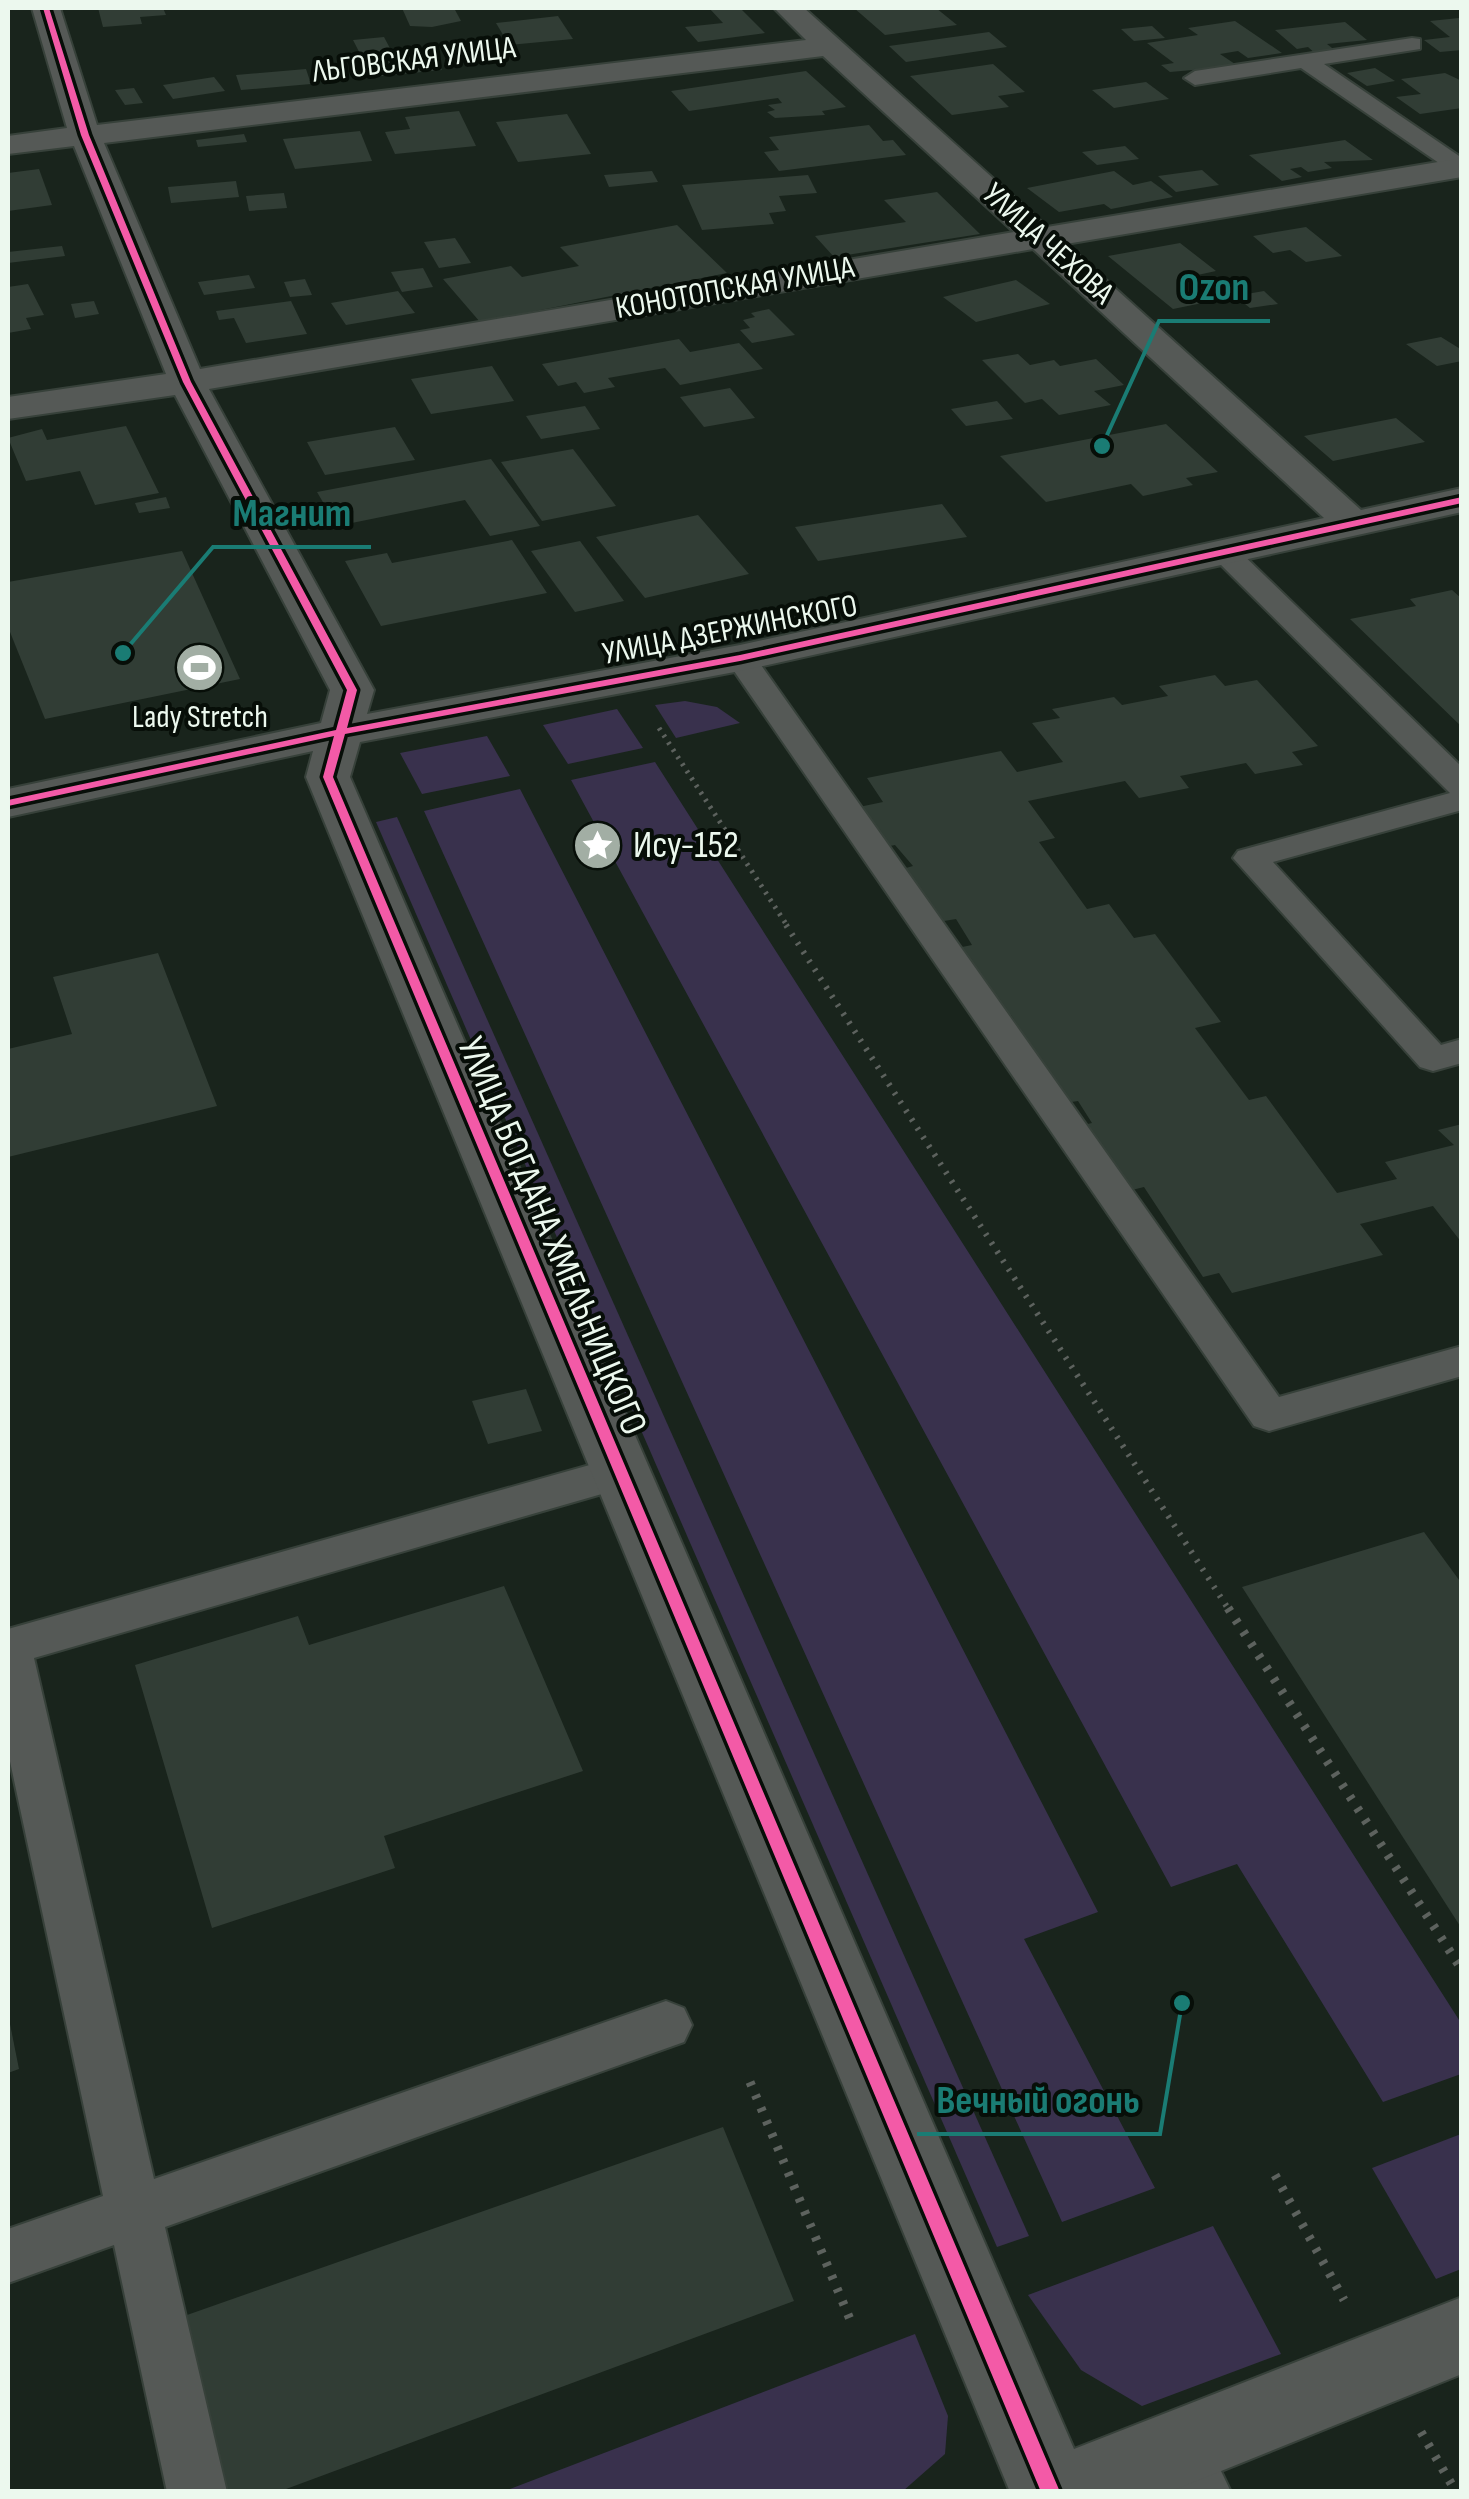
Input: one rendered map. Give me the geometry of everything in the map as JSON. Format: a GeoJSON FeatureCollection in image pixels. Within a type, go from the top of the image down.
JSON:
{"type":"FeatureCollection","features":[{"type":"Feature","properties":{"kind":"street","name":"УЛИЦА БОГДАНА ХМЕЛЬНИЦКОГО"},"geometry":{"type":"LineString","coordinates":[[46,8],[86,135],[188,382],[352,690],[328,777],[1051,2492]]}},
{"type":"Feature","properties":{"kind":"street","name":"УЛИЦА ЧЕХОВА"},"geometry":{"type":"LineString","coordinates":[[788,8],[1352,522]]}},
{"type":"Feature","properties":{"kind":"street","name":"ЛЬГОВСКАЯ УЛИЦА"},"geometry":{"type":"LineString","coordinates":[[8,145],[829,46]]}},
{"type":"Feature","properties":{"kind":"street","name":"КОНОТОПСКАЯ УЛИЦА"},"geometry":{"type":"LineString","coordinates":[[8,408],[188,382],[1460,167]]}},
{"type":"Feature","properties":{"kind":"street","name":"УЛИЦА ДЗЕРЖИНСКОГО"},"geometry":{"type":"LineString","coordinates":[[8,803],[341,732],[740,658],[1462,500]]}},
{"type":"Feature","properties":{"kind":"street"},"geometry":{"type":"LineString","coordinates":[[1067,2492],[1190,2470],[1382,2367],[1462,2335]]}},
{"type":"Feature","properties":{"kind":"lane"},"geometry":{"type":"LineString","coordinates":[[1195,78],[1412,44]]}},
{"type":"Feature","properties":{"kind":"lane"},"geometry":{"type":"LineString","coordinates":[[1305,61],[1460,167]]}},
{"type":"Feature","properties":{"kind":"lane"},"geometry":{"type":"LineString","coordinates":[[1223,551],[1462,786]]}},
{"type":"Feature","properties":{"kind":"lane"},"geometry":{"type":"LineString","coordinates":[[740,658],[1269,1416],[1462,1361]]}},
{"type":"Feature","properties":{"kind":"lane"},"geometry":{"type":"LineString","coordinates":[[1462,800],[1250,858],[1433,1059],[1462,1052]]}},
{"type":"Feature","properties":{"kind":"lane"},"geometry":{"type":"LineString","coordinates":[[197,2492],[8,1648],[618,1472]]}},
{"type":"Feature","properties":{"kind":"lane"},"geometry":{"type":"LineString","coordinates":[[8,2256],[666,2025]]}},
{"type":"Feature","properties":{"kind":"path"},"geometry":{"type":"LineString","coordinates":[[652,718],[1462,1970]]}},
{"type":"Feature","properties":{"kind":"path"},"geometry":{"type":"LineString","coordinates":[[750,2082],[852,2324]]}},
{"type":"Feature","properties":{"kind":"path"},"geometry":{"type":"LineString","coordinates":[[1275,2175],[1382,2367]]}},
{"type":"Feature","properties":{"kind":"shaded area"},"geometry":{"type":"Polygon","coordinates":[[[685,701],[717,707],[740,723],[676,738],[655,705],[685,701]]]}},
{"type":"Feature","properties":{"kind":"shaded area"},"geometry":{"type":"Polygon","coordinates":[[[617,709],[643,748],[568,764],[543,725],[617,709]]]}},
{"type":"Feature","properties":{"kind":"shaded area"},"geometry":{"type":"Polygon","coordinates":[[[487,736],[510,776],[422,794],[400,753],[487,736]]]}},
{"type":"Feature","properties":{"kind":"shaded area"},"geometry":{"type":"Polygon","coordinates":[[[655,762],[1461,2023],[1461,2074],[1383,2102],[1237,1864],[1171,1887],[571,780],[655,762]]]}},
{"type":"Feature","properties":{"kind":"shaded area"},"geometry":{"type":"Polygon","coordinates":[[[520,789],[1098,1912],[1024,1939],[1155,2188],[1062,2222],[424,811],[520,789]]]}},
{"type":"Feature","properties":{"kind":"shaded area"},"geometry":{"type":"Polygon","coordinates":[[[397,817],[1029,2236],[997,2247],[376,822],[397,817]]]}},
{"type":"Feature","properties":{"kind":"shaded area"},"geometry":{"type":"Polygon","coordinates":[[[1461,2134],[1461,2269],[1436,2279],[1372,2168],[1461,2134]]]}},
{"type":"Feature","properties":{"kind":"shaded area"},"geometry":{"type":"Polygon","coordinates":[[[1213,2226],[1281,2354],[1142,2406],[1081,2370],[1028,2295],[1213,2226]]]}},
{"type":"Feature","properties":{"kind":"shaded area"},"geometry":{"type":"Polygon","coordinates":[[[915,2334],[948,2416],[945,2454],[903,2491],[505,2491],[915,2334]]]}},
{"type":"Feature","properties":{"kind":"building"},"geometry":{"type":"Polygon","coordinates":[[[98,8],[163,8],[166,15],[140,17],[142,24],[103,27],[98,8]]]}},
{"type":"Feature","properties":{"kind":"building"},"geometry":{"type":"Polygon","coordinates":[[[402,8],[454,8],[461,21],[432,27],[410,26],[402,8]]]}},
{"type":"Feature","properties":{"kind":"building"},"geometry":{"type":"Polygon","coordinates":[[[709,8],[740,8],[765,33],[698,42],[685,27],[723,23],[709,8]]]}},
{"type":"Feature","properties":{"kind":"building"},"geometry":{"type":"Polygon","coordinates":[[[854,8],[936,8],[957,25],[885,35],[854,8]]]}},
{"type":"Feature","properties":{"kind":"building"},"geometry":{"type":"Polygon","coordinates":[[[558,16],[573,39],[509,45],[496,23],[558,16]]]}},
{"type":"Feature","properties":{"kind":"building"},"geometry":{"type":"Polygon","coordinates":[[[1459,18],[1462,50],[1440,52],[1424,40],[1450,37],[1430,21],[1459,18]]]}},
{"type":"Feature","properties":{"kind":"building"},"geometry":{"type":"Polygon","coordinates":[[[1235,21],[1282,53],[1248,58],[1238,51],[1220,54],[1238,66],[1170,72],[1161,65],[1174,63],[1147,43],[1198,35],[1188,28],[1235,21]]]}},
{"type":"Feature","properties":{"kind":"building"},"geometry":{"type":"Polygon","coordinates":[[[1345,22],[1367,40],[1327,44],[1337,52],[1317,55],[1308,47],[1297,49],[1275,30],[1345,22]]]}},
{"type":"Feature","properties":{"kind":"building"},"geometry":{"type":"Polygon","coordinates":[[[1152,26],[1165,38],[1134,41],[1121,29],[1152,26]]]}},
{"type":"Feature","properties":{"kind":"building"},"geometry":{"type":"Polygon","coordinates":[[[989,32],[1007,47],[906,62],[889,46],[989,32]]]}},
{"type":"Feature","properties":{"kind":"building"},"geometry":{"type":"Polygon","coordinates":[[[384,37],[393,54],[431,50],[442,70],[372,77],[353,40],[384,37]]]}},
{"type":"Feature","properties":{"kind":"building"},"geometry":{"type":"Polygon","coordinates":[[[993,64],[1025,92],[998,96],[1009,107],[952,115],[910,76],[993,64]]]}},
{"type":"Feature","properties":{"kind":"building"},"geometry":{"type":"Polygon","coordinates":[[[1375,68],[1395,81],[1367,86],[1347,73],[1375,68]]]}},
{"type":"Feature","properties":{"kind":"building"},"geometry":{"type":"Polygon","coordinates":[[[306,69],[311,84],[241,90],[236,75],[306,69]]]}},
{"type":"Feature","properties":{"kind":"building"},"geometry":{"type":"Polygon","coordinates":[[[806,71],[846,107],[822,111],[825,115],[775,118],[767,112],[775,110],[768,105],[782,103],[778,98],[689,111],[671,91],[806,71]]]}},
{"type":"Feature","properties":{"kind":"building"},"geometry":{"type":"Polygon","coordinates":[[[1445,73],[1462,81],[1462,108],[1420,114],[1396,97],[1421,94],[1401,79],[1445,73]]]}},
{"type":"Feature","properties":{"kind":"building"},"geometry":{"type":"Polygon","coordinates":[[[214,77],[225,91],[173,99],[163,85],[214,77]]]}},
{"type":"Feature","properties":{"kind":"building"},"geometry":{"type":"Polygon","coordinates":[[[1146,82],[1169,99],[1114,108],[1092,90],[1146,82]]]}},
{"type":"Feature","properties":{"kind":"building"},"geometry":{"type":"Polygon","coordinates":[[[134,88],[143,103],[125,105],[115,90],[134,88]]]}},
{"type":"Feature","properties":{"kind":"building"},"geometry":{"type":"Polygon","coordinates":[[[459,111],[476,146],[395,154],[385,132],[410,129],[405,117],[459,111]]]}},
{"type":"Feature","properties":{"kind":"building"},"geometry":{"type":"Polygon","coordinates":[[[567,114],[591,154],[518,162],[496,122],[567,114]]]}},
{"type":"Feature","properties":{"kind":"building"},"geometry":{"type":"Polygon","coordinates":[[[869,125],[883,141],[893,140],[906,155],[779,171],[764,152],[779,150],[769,137],[869,125]]]}},
{"type":"Feature","properties":{"kind":"building"},"geometry":{"type":"Polygon","coordinates":[[[360,131],[372,161],[295,169],[283,139],[360,131]]]}},
{"type":"Feature","properties":{"kind":"building"},"geometry":{"type":"Polygon","coordinates":[[[244,134],[247,142],[198,147],[196,140],[244,134]]]}},
{"type":"Feature","properties":{"kind":"building"},"geometry":{"type":"Polygon","coordinates":[[[1345,140],[1373,160],[1324,162],[1332,168],[1308,172],[1301,167],[1290,169],[1302,177],[1282,181],[1249,155],[1345,140]]]}},
{"type":"Feature","properties":{"kind":"building"},"geometry":{"type":"Polygon","coordinates":[[[1125,146],[1139,159],[1097,165],[1082,152],[1125,146]]]}},
{"type":"Feature","properties":{"kind":"building"},"geometry":{"type":"Polygon","coordinates":[[[39,169],[52,205],[8,211],[8,173],[39,169]]]}},
{"type":"Feature","properties":{"kind":"building"},"geometry":{"type":"Polygon","coordinates":[[[1202,170],[1219,185],[1176,192],[1158,176],[1202,170]]]}},
{"type":"Feature","properties":{"kind":"building"},"geometry":{"type":"Polygon","coordinates":[[[652,171],[658,182],[609,187],[604,175],[652,171]]]}},
{"type":"Feature","properties":{"kind":"building"},"geometry":{"type":"Polygon","coordinates":[[[1114,171],[1133,185],[1151,181],[1173,197],[1111,209],[1104,204],[1059,212],[1027,188],[1114,171]]]}},
{"type":"Feature","properties":{"kind":"building"},"geometry":{"type":"Polygon","coordinates":[[[808,175],[817,193],[779,196],[786,211],[769,213],[774,224],[702,230],[682,185],[808,175]]]}},
{"type":"Feature","properties":{"kind":"building"},"geometry":{"type":"Polygon","coordinates":[[[236,181],[239,197],[171,203],[168,187],[236,181]]]}},
{"type":"Feature","properties":{"kind":"building"},"geometry":{"type":"Polygon","coordinates":[[[937,192],[980,234],[834,257],[815,236],[906,222],[884,200],[937,192]]]}},
{"type":"Feature","properties":{"kind":"building"},"geometry":{"type":"Polygon","coordinates":[[[284,193],[287,208],[249,211],[246,196],[284,193]]]}},
{"type":"Feature","properties":{"kind":"building"},"geometry":{"type":"Polygon","coordinates":[[[677,225],[727,273],[480,322],[443,279],[511,266],[522,277],[579,266],[560,247],[677,225]]]}},
{"type":"Feature","properties":{"kind":"building"},"geometry":{"type":"Polygon","coordinates":[[[1306,227],[1342,256],[1306,262],[1290,250],[1273,253],[1253,236],[1306,227]]]}},
{"type":"Feature","properties":{"kind":"building"},"geometry":{"type":"Polygon","coordinates":[[[455,238],[471,263],[439,268],[424,242],[455,238]]]}},
{"type":"Feature","properties":{"kind":"building"},"geometry":{"type":"Polygon","coordinates":[[[1180,243],[1216,271],[1193,276],[1222,299],[1173,309],[1108,256],[1180,243]]]}},
{"type":"Feature","properties":{"kind":"building"},"geometry":{"type":"Polygon","coordinates":[[[62,246],[65,256],[8,263],[8,252],[62,246]]]}},
{"type":"Feature","properties":{"kind":"building"},"geometry":{"type":"Polygon","coordinates":[[[423,268],[433,287],[402,292],[391,272],[423,268]]]}},
{"type":"Feature","properties":{"kind":"building"},"geometry":{"type":"Polygon","coordinates":[[[249,275],[255,288],[204,295],[198,282],[249,275]]]}},
{"type":"Feature","properties":{"kind":"building"},"geometry":{"type":"Polygon","coordinates":[[[305,279],[312,295],[290,297],[284,282],[305,279]]]}},
{"type":"Feature","properties":{"kind":"building"},"geometry":{"type":"Polygon","coordinates":[[[1016,280],[1050,304],[976,322],[943,297],[1016,280]]]}},
{"type":"Feature","properties":{"kind":"building"},"geometry":{"type":"Polygon","coordinates":[[[28,284],[44,315],[26,318],[31,329],[8,333],[8,287],[28,284]]]}},
{"type":"Feature","properties":{"kind":"building"},"geometry":{"type":"Polygon","coordinates":[[[398,291],[415,313],[346,325],[331,303],[398,291]]]}},
{"type":"Feature","properties":{"kind":"building"},"geometry":{"type":"Polygon","coordinates":[[[1264,291],[1278,304],[1250,308],[1235,296],[1264,291]]]}},
{"type":"Feature","properties":{"kind":"building"},"geometry":{"type":"Polygon","coordinates":[[[94,301],[99,314],[75,318],[71,304],[94,301]]]}},
{"type":"Feature","properties":{"kind":"building"},"geometry":{"type":"Polygon","coordinates":[[[291,301],[307,334],[246,343],[234,318],[219,320],[216,311],[291,301]]]}},
{"type":"Feature","properties":{"kind":"building"},"geometry":{"type":"Polygon","coordinates":[[[769,309],[795,335],[752,343],[740,330],[750,328],[743,320],[755,317],[751,313],[769,309]]]}},
{"type":"Feature","properties":{"kind":"building"},"geometry":{"type":"Polygon","coordinates":[[[1441,337],[1462,350],[1462,361],[1437,366],[1406,344],[1441,337]]]}},
{"type":"Feature","properties":{"kind":"building"},"geometry":{"type":"Polygon","coordinates":[[[679,339],[690,352],[739,343],[763,369],[680,385],[665,368],[608,378],[615,387],[584,393],[576,382],[558,386],[542,364],[679,339]]]}},
{"type":"Feature","properties":{"kind":"building"},"geometry":{"type":"Polygon","coordinates":[[[1018,354],[1030,365],[1054,360],[1060,366],[1096,359],[1124,385],[1094,391],[1111,405],[1059,415],[1042,399],[1025,403],[982,360],[1018,354]]]}},
{"type":"Feature","properties":{"kind":"building"},"geometry":{"type":"Polygon","coordinates":[[[492,366],[514,401],[431,414],[411,379],[492,366]]]}},
{"type":"Feature","properties":{"kind":"building"},"geometry":{"type":"Polygon","coordinates":[[[730,388],[755,418],[704,427],[680,397],[730,388]]]}},
{"type":"Feature","properties":{"kind":"building"},"geometry":{"type":"Polygon","coordinates":[[[997,401],[1013,419],[966,426],[951,409],[997,401]]]}},
{"type":"Feature","properties":{"kind":"building"},"geometry":{"type":"Polygon","coordinates":[[[585,406],[600,429],[541,439],[526,416],[585,406]]]}},
{"type":"Feature","properties":{"kind":"building"},"geometry":{"type":"Polygon","coordinates":[[[1396,418],[1425,442],[1333,461],[1304,436],[1396,418]]]}},
{"type":"Feature","properties":{"kind":"building"},"geometry":{"type":"Polygon","coordinates":[[[1166,424],[1218,472],[1186,478],[1193,485],[1143,496],[1131,484],[1046,502],[1000,456],[1166,424]]]}},
{"type":"Feature","properties":{"kind":"building"},"geometry":{"type":"Polygon","coordinates":[[[126,426],[159,493],[95,505],[80,471],[26,481],[8,438],[42,429],[47,440],[126,426]]]}},
{"type":"Feature","properties":{"kind":"building"},"geometry":{"type":"Polygon","coordinates":[[[395,427],[415,460],[325,475],[307,442],[395,427]]]}},
{"type":"Feature","properties":{"kind":"building"},"geometry":{"type":"Polygon","coordinates":[[[573,449],[616,506],[542,521],[501,462],[573,449]]]}},
{"type":"Feature","properties":{"kind":"building"},"geometry":{"type":"Polygon","coordinates":[[[491,459],[540,526],[490,536],[465,500],[337,526],[317,492],[491,459]]]}},
{"type":"Feature","properties":{"kind":"building"},"geometry":{"type":"Polygon","coordinates":[[[166,497],[170,508],[139,513],[135,503],[166,497]]]}},
{"type":"Feature","properties":{"kind":"building"},"geometry":{"type":"Polygon","coordinates":[[[942,504],[967,537],[818,561],[795,527],[942,504]]]}},
{"type":"Feature","properties":{"kind":"building"},"geometry":{"type":"Polygon","coordinates":[[[698,515],[749,574],[645,598],[596,537],[698,515]]]}},
{"type":"Feature","properties":{"kind":"building"},"geometry":{"type":"Polygon","coordinates":[[[512,540],[547,593],[381,626],[345,561],[387,553],[392,563],[512,540]]]}},
{"type":"Feature","properties":{"kind":"building"},"geometry":{"type":"Polygon","coordinates":[[[580,541],[624,601],[575,612],[531,551],[580,541]]]}},
{"type":"Feature","properties":{"kind":"building"},"geometry":{"type":"Polygon","coordinates":[[[182,551],[240,679],[45,719],[8,627],[8,582],[182,551]]]}},
{"type":"Feature","properties":{"kind":"building"},"geometry":{"type":"Polygon","coordinates":[[[1452,590],[1462,599],[1462,727],[1350,619],[1416,606],[1410,599],[1452,590]]]}},
{"type":"Feature","properties":{"kind":"building"},"geometry":{"type":"Polygon","coordinates":[[[1215,675],[1225,686],[1257,680],[1318,746],[1292,752],[1303,765],[1255,774],[1246,763],[1180,776],[1189,788],[1139,798],[1125,781],[1028,801],[1055,838],[1039,842],[1087,909],[1109,904],[1134,938],[1155,934],[1221,1022],[1195,1028],[1249,1100],[1266,1096],[1337,1193],[1397,1179],[1385,1162],[1454,1145],[1438,1130],[1462,1124],[1462,1243],[1433,1206],[1360,1224],[1383,1255],[1232,1293],[1219,1273],[1203,1277],[1144,1187],[1112,1195],[1070,1128],[1092,1123],[1078,1101],[1052,1105],[1002,1035],[1022,1032],[1011,1015],[994,1017],[952,949],[972,945],[956,919],[938,922],[899,870],[913,866],[895,845],[885,847],[859,807],[883,802],[867,778],[1001,751],[1017,772],[1063,762],[1032,723],[1060,718],[1052,709],[1114,697],[1122,705],[1168,696],[1159,686],[1215,675]]]}},
{"type":"Feature","properties":{"kind":"building"},"geometry":{"type":"Polygon","coordinates":[[[158,953],[217,1106],[8,1157],[8,1049],[72,1034],[53,977],[158,953]]]}},
{"type":"Feature","properties":{"kind":"building"},"geometry":{"type":"Polygon","coordinates":[[[526,1389],[542,1431],[488,1444],[472,1401],[526,1389]]]}},
{"type":"Feature","properties":{"kind":"building"},"geometry":{"type":"Polygon","coordinates":[[[1424,1532],[1462,1584],[1462,1929],[1242,1587],[1424,1532]]]}},
{"type":"Feature","properties":{"kind":"building"},"geometry":{"type":"Polygon","coordinates":[[[504,1586],[583,1771],[384,1836],[395,1868],[212,1928],[135,1665],[298,1616],[309,1645],[504,1586]]]}},
{"type":"Feature","properties":{"kind":"building"},"geometry":{"type":"Polygon","coordinates":[[[8,2014],[19,2069],[8,2073],[8,2014]]]}},
{"type":"Feature","properties":{"kind":"building"},"geometry":{"type":"Polygon","coordinates":[[[723,2127],[794,2301],[278,2492],[228,2492],[187,2315],[723,2127]]]}},
{"type":"Feature","properties":{"kind":"cycle path"},"geometry":{"type":"LineString","coordinates":[[46,8],[85,135],[187,382],[352,690],[328,777],[1051,2492]]}},
{"type":"Feature","properties":{"kind":"cycle path"},"geometry":{"type":"LineString","coordinates":[[8,803],[341,732],[740,658],[1462,500]]}},
{"type":"Feature","properties":{"kind":"place","name":"Ozon"},"geometry":{"type":"Point","coordinates":[1102,446]}},
{"type":"Feature","properties":{"kind":"place","name":"Магнит"},"geometry":{"type":"Point","coordinates":[123,653]}},
{"type":"Feature","properties":{"kind":"place","name":"Lady Stretch"},"geometry":{"type":"Point","coordinates":[200,667]}},
{"type":"Feature","properties":{"kind":"place","name":"Ису-152"},"geometry":{"type":"Point","coordinates":[598,845]}},
{"type":"Feature","properties":{"kind":"place","name":"Вечный огонь"},"geometry":{"type":"Point","coordinates":[1182,2003]}}]}
